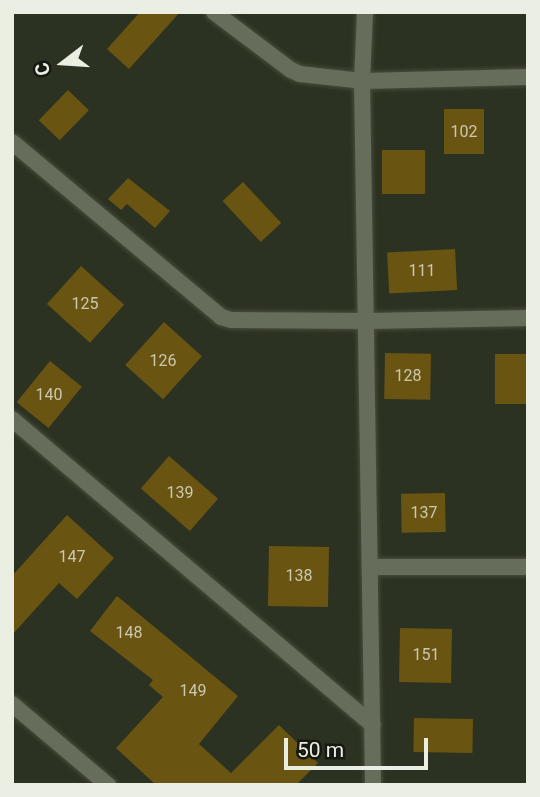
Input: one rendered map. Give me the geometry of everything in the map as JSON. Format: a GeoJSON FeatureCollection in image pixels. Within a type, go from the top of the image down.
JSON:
{"type":"FeatureCollection","features":[{"type":"Feature","properties":{"kind":"street"},"geometry":{"type":"LineString","coordinates":[[214,12],[291,70],[362,81],[528,77]]}},
{"type":"Feature","properties":{"kind":"street"},"geometry":{"type":"LineString","coordinates":[[365,12],[362,81],[372,567],[373,785]]}},
{"type":"Feature","properties":{"kind":"street"},"geometry":{"type":"LineString","coordinates":[[12,142],[221,317],[230,320],[368,321],[528,318]]}},
{"type":"Feature","properties":{"kind":"street"},"geometry":{"type":"LineString","coordinates":[[12,419],[373,725]]}},
{"type":"Feature","properties":{"kind":"street"},"geometry":{"type":"LineString","coordinates":[[372,567],[528,567]]}},
{"type":"Feature","properties":{"kind":"street"},"geometry":{"type":"LineString","coordinates":[[12,704],[108,785]]}},
{"type":"Feature","properties":{"kind":"building"},"geometry":{"type":"Polygon","coordinates":[[[140,12],[180,12],[129,69],[107,49],[140,12]]]}},
{"type":"Feature","properties":{"kind":"building"},"geometry":{"type":"Polygon","coordinates":[[[68,90],[89,110],[60,140],[39,120],[68,90]]]}},
{"type":"Feature","properties":{"kind":"building"},"geometry":{"type":"Polygon","coordinates":[[[444,109],[484,109],[484,154],[444,154],[444,109]]]}},
{"type":"Feature","properties":{"kind":"building"},"geometry":{"type":"Polygon","coordinates":[[[382,150],[425,150],[425,194],[382,194],[382,150]]]}},
{"type":"Feature","properties":{"kind":"building"},"geometry":{"type":"Polygon","coordinates":[[[128,178],[170,211],[155,228],[127,204],[121,210],[108,199],[128,178]]]}},
{"type":"Feature","properties":{"kind":"building"},"geometry":{"type":"Polygon","coordinates":[[[243,182],[281,223],[261,242],[223,201],[243,182]]]}},
{"type":"Feature","properties":{"kind":"building"},"geometry":{"type":"Polygon","coordinates":[[[455,249],[457,290],[389,294],[387,253],[455,249]]]}},
{"type":"Feature","properties":{"kind":"building"},"geometry":{"type":"Polygon","coordinates":[[[81,266],[124,305],[90,343],[47,304],[81,266]]]}},
{"type":"Feature","properties":{"kind":"building"},"geometry":{"type":"Polygon","coordinates":[[[164,322],[202,356],[163,399],[125,365],[164,322]]]}},
{"type":"Feature","properties":{"kind":"building"},"geometry":{"type":"Polygon","coordinates":[[[385,353],[431,354],[430,400],[384,399],[385,353]]]}},
{"type":"Feature","properties":{"kind":"building"},"geometry":{"type":"Polygon","coordinates":[[[495,354],[528,354],[528,404],[495,404],[495,354]]]}},
{"type":"Feature","properties":{"kind":"building"},"geometry":{"type":"Polygon","coordinates":[[[50,361],[82,387],[49,428],[17,402],[50,361]]]}},
{"type":"Feature","properties":{"kind":"building"},"geometry":{"type":"Polygon","coordinates":[[[169,456],[218,499],[190,531],[141,488],[169,456]]]}},
{"type":"Feature","properties":{"kind":"building"},"geometry":{"type":"Polygon","coordinates":[[[445,493],[446,532],[402,533],[401,494],[445,493]]]}},
{"type":"Feature","properties":{"kind":"building"},"geometry":{"type":"Polygon","coordinates":[[[67,515],[114,558],[77,599],[59,583],[12,635],[12,576],[67,515]]]}},
{"type":"Feature","properties":{"kind":"building"},"geometry":{"type":"Polygon","coordinates":[[[269,546],[329,547],[328,607],[268,606],[269,546]]]}},
{"type":"Feature","properties":{"kind":"building"},"geometry":{"type":"Polygon","coordinates":[[[117,596],[238,696],[199,744],[231,773],[279,725],[318,763],[296,785],[156,785],[116,748],[163,697],[149,685],[153,680],[90,631],[117,596]]]}},
{"type":"Feature","properties":{"kind":"building"},"geometry":{"type":"Polygon","coordinates":[[[400,628],[452,629],[451,683],[399,682],[400,628]]]}},
{"type":"Feature","properties":{"kind":"building"},"geometry":{"type":"Polygon","coordinates":[[[414,718],[473,719],[472,753],[413,752],[414,718]]]}}]}
